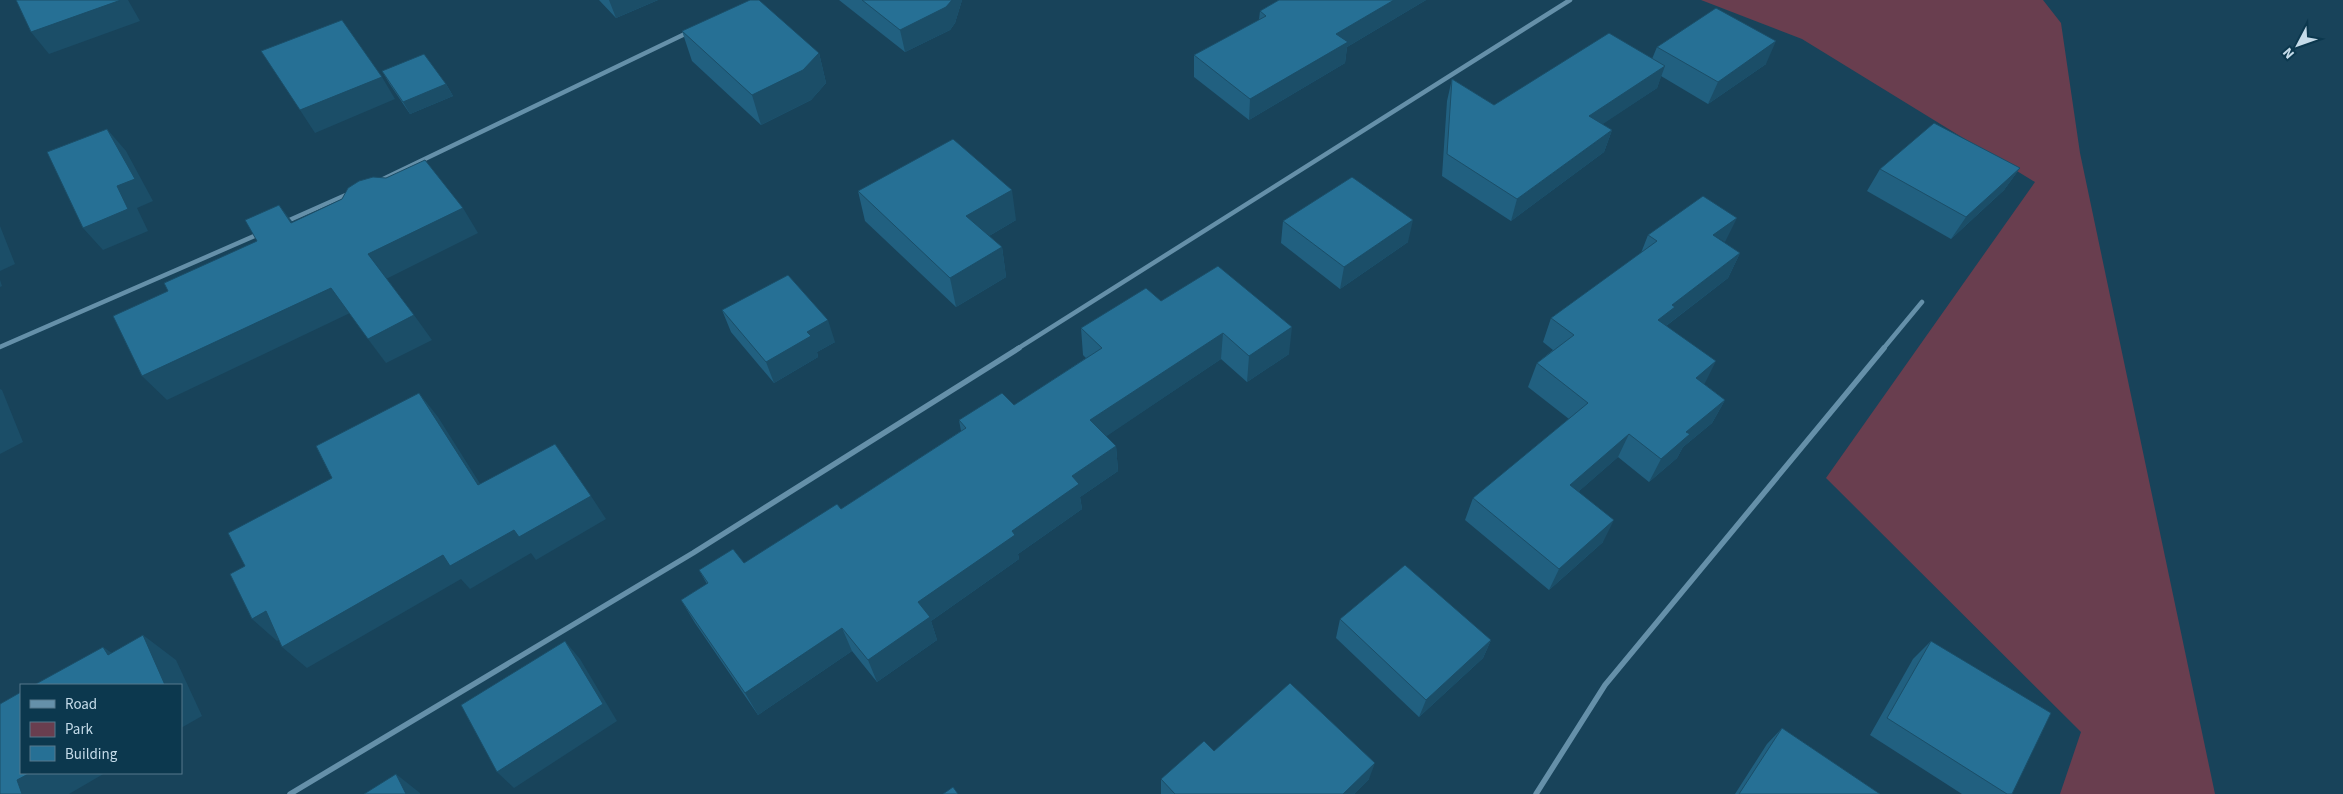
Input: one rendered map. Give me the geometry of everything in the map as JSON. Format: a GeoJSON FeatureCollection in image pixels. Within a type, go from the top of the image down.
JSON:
{"type":"FeatureCollection","features":[{"type":"Feature","properties":{"kind":"street"},"geometry":{"type":"LineString","coordinates":[[290,794],[693,553],[1570,0]]}},
{"type":"Feature","properties":{"kind":"street"},"geometry":{"type":"LineString","coordinates":[[374,183],[692,30]]}},
{"type":"Feature","properties":{"kind":"street"},"geometry":{"type":"LineString","coordinates":[[282,223],[355,191]]}},
{"type":"Feature","properties":{"kind":"street"},"geometry":{"type":"LineString","coordinates":[[0,347],[264,231]]}},
{"type":"Feature","properties":{"kind":"street"},"geometry":{"type":"LineString","coordinates":[[1536,794],[1605,685],[1922,302]]}},
{"type":"Feature","properties":{"kind":"green space"},"geometry":{"type":"Polygon","coordinates":[[[1701,0],[2043,0],[2061,23],[2080,153],[2215,794],[2060,794],[2081,732],[1826,478],[2035,182],[1802,39],[1701,0]]]}},
{"type":"Feature","properties":{"kind":"building"},"geometry":{"type":"Polygon","coordinates":[[[16,0],[121,0],[31,32],[16,0]]]}},
{"type":"Feature","properties":{"kind":"building"},"geometry":{"type":"Polygon","coordinates":[[[750,0],[759,0],[819,53],[803,70],[752,95],[682,31],[750,0]]]}},
{"type":"Feature","properties":{"kind":"building"},"geometry":{"type":"Polygon","coordinates":[[[862,0],[952,0],[946,7],[900,30],[862,0]]]}},
{"type":"Feature","properties":{"kind":"building"},"geometry":{"type":"Polygon","coordinates":[[[1279,0],[1394,0],[1336,34],[1348,42],[1250,99],[1194,55],[1266,16],[1260,11],[1279,0]]]}},
{"type":"Feature","properties":{"kind":"building"},"geometry":{"type":"Polygon","coordinates":[[[1716,8],[1776,41],[1718,82],[1657,47],[1716,8]]]}},
{"type":"Feature","properties":{"kind":"building"},"geometry":{"type":"Polygon","coordinates":[[[342,20],[382,77],[300,110],[261,51],[342,20]]]}},
{"type":"Feature","properties":{"kind":"building"},"geometry":{"type":"Polygon","coordinates":[[[1609,33],[1665,66],[1589,116],[1612,130],[1517,199],[1447,154],[1452,79],[1494,105],[1609,33]]]}},
{"type":"Feature","properties":{"kind":"building"},"geometry":{"type":"Polygon","coordinates":[[[424,54],[446,84],[403,102],[382,71],[424,54]]]}},
{"type":"Feature","properties":{"kind":"building"},"geometry":{"type":"Polygon","coordinates":[[[1934,123],[2020,168],[1966,217],[1880,169],[1934,123]]]}},
{"type":"Feature","properties":{"kind":"building"},"geometry":{"type":"Polygon","coordinates":[[[107,129],[135,179],[117,186],[128,209],[83,228],[47,152],[107,129]]]}},
{"type":"Feature","properties":{"kind":"building"},"geometry":{"type":"Polygon","coordinates":[[[953,139],[1012,190],[966,216],[1002,247],[950,278],[858,191],[953,139]]]}},
{"type":"Feature","properties":{"kind":"building"},"geometry":{"type":"Polygon","coordinates":[[[425,160],[463,208],[368,254],[414,315],[368,339],[331,288],[142,376],[113,316],[168,291],[164,283],[257,241],[245,220],[279,205],[291,223],[342,199],[348,188],[359,181],[373,177],[386,178],[425,160]]]}},
{"type":"Feature","properties":{"kind":"building"},"geometry":{"type":"Polygon","coordinates":[[[1352,177],[1413,220],[1344,267],[1283,221],[1352,177]]]}},
{"type":"Feature","properties":{"kind":"building"},"geometry":{"type":"Polygon","coordinates":[[[1703,196],[1737,218],[1713,235],[1740,253],[1672,305],[1675,307],[1658,320],[1716,361],[1696,378],[1725,400],[1686,432],[1690,434],[1661,459],[1629,434],[1570,485],[1614,520],[1559,569],[1473,498],[1588,403],[1537,363],[1574,335],[1551,318],[1657,241],[1648,235],[1703,196]]]}},
{"type":"Feature","properties":{"kind":"building"},"geometry":{"type":"Polygon","coordinates":[[[1218,266],[1292,327],[1249,356],[1223,333],[1090,420],[1116,446],[1072,476],[1079,484],[1012,531],[1015,535],[918,602],[930,617],[868,660],[842,628],[745,693],[681,600],[708,583],[699,570],[733,549],[744,563],[837,504],[841,509],[966,428],[959,420],[1002,393],[1014,405],[1102,348],[1081,328],[1146,288],[1161,301],[1218,266]]]}},
{"type":"Feature","properties":{"kind":"building"},"geometry":{"type":"Polygon","coordinates":[[[788,275],[828,320],[807,332],[811,336],[766,362],[722,310],[788,275]]]}},
{"type":"Feature","properties":{"kind":"building"},"geometry":{"type":"Polygon","coordinates":[[[419,393],[478,485],[555,444],[591,496],[519,537],[514,530],[450,566],[443,555],[282,647],[266,611],[252,619],[230,574],[245,566],[228,533],[332,478],[316,446],[419,393]]]}},
{"type":"Feature","properties":{"kind":"building"},"geometry":{"type":"Polygon","coordinates":[[[1405,565],[1491,640],[1426,700],[1340,619],[1405,565]]]}},
{"type":"Feature","properties":{"kind":"building"},"geometry":{"type":"Polygon","coordinates":[[[143,635],[165,684],[36,684],[103,647],[108,655],[143,635]]]}},
{"type":"Feature","properties":{"kind":"building"},"geometry":{"type":"Polygon","coordinates":[[[565,641],[603,704],[497,772],[461,705],[565,641]]]}},
{"type":"Feature","properties":{"kind":"building"},"geometry":{"type":"Polygon","coordinates":[[[1931,641],[2051,713],[2012,794],[2007,794],[1887,718],[1931,641]]]}},
{"type":"Feature","properties":{"kind":"building"},"geometry":{"type":"Polygon","coordinates":[[[1290,683],[1375,763],[1343,794],[1175,794],[1161,779],[1204,741],[1214,751],[1290,683]]]}},
{"type":"Feature","properties":{"kind":"building"},"geometry":{"type":"Polygon","coordinates":[[[20,693],[20,774],[28,774],[17,780],[22,794],[0,794],[0,704],[20,693]]]}},
{"type":"Feature","properties":{"kind":"building"},"geometry":{"type":"Polygon","coordinates":[[[1782,728],[1880,794],[1739,794],[1782,728]]]}},
{"type":"Feature","properties":{"kind":"building"},"geometry":{"type":"Polygon","coordinates":[[[396,774],[406,794],[364,794],[396,774]]]}},
{"type":"Feature","properties":{"kind":"building"},"geometry":{"type":"Polygon","coordinates":[[[953,787],[958,794],[943,794],[953,787]]]}}]}
